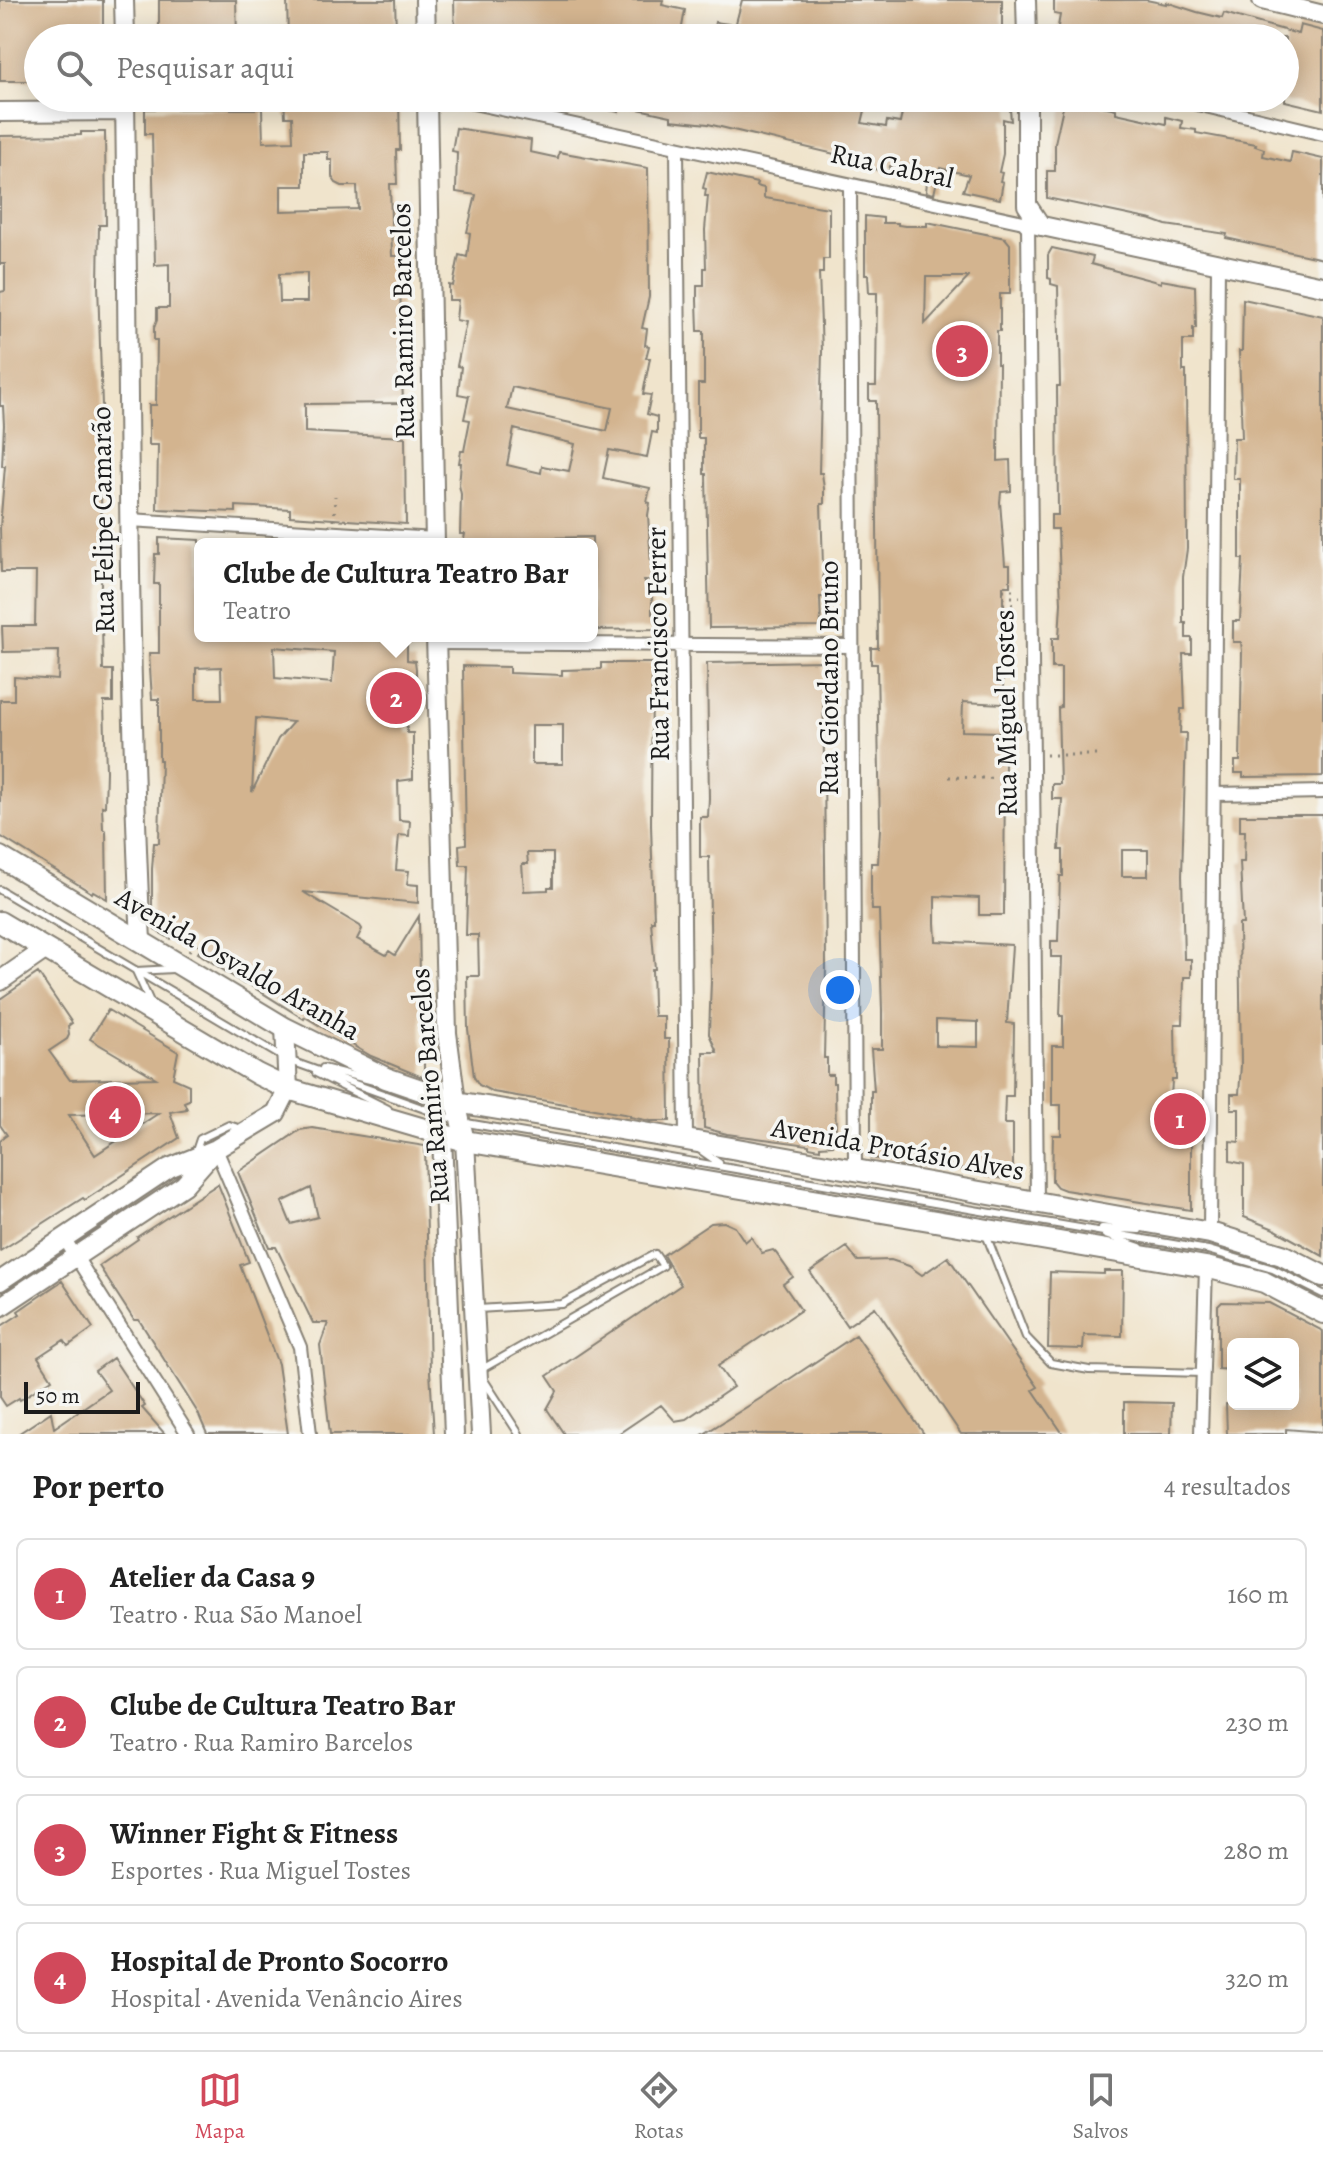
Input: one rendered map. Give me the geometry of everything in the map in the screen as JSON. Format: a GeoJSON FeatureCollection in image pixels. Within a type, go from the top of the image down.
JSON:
{"type":"FeatureCollection","features":[{"type":"Feature","properties":{"kind":"main road","name":"Avenida Osvaldo Aranha"},"geometry":{"type":"LineString","coordinates":[[0,857],[285,1028],[386,1078],[461,1122]]}},
{"type":"Feature","properties":{"kind":"main road"},"geometry":{"type":"LineString","coordinates":[[3,928],[46,949],[288,1089],[442,1136],[461,1122],[683,1178],[1206,1267],[1264,1282],[1323,1313]]}},
{"type":"Feature","properties":{"kind":"main road","name":"Avenida Protásio Alves"},"geometry":{"type":"LineString","coordinates":[[461,1122],[686,1140],[1037,1202],[1210,1233],[1282,1255],[1323,1276]]}},
{"type":"Feature","properties":{"kind":"street"},"geometry":{"type":"LineString","coordinates":[[124,0],[125,24]]}},
{"type":"Feature","properties":{"kind":"street"},"geometry":{"type":"LineString","coordinates":[[425,0],[426,24]]}},
{"type":"Feature","properties":{"kind":"street"},"geometry":{"type":"LineString","coordinates":[[1026,0],[1027,24]]}},
{"type":"Feature","properties":{"kind":"street"},"geometry":{"type":"LineString","coordinates":[[1262,0],[1323,15]]}},
{"type":"Feature","properties":{"kind":"street"},"geometry":{"type":"LineString","coordinates":[[0,112],[24,110]]}},
{"type":"Feature","properties":{"kind":"street","name":"Rua Felipe Camarão"},"geometry":{"type":"LineString","coordinates":[[125,112],[130,520],[141,941]]}},
{"type":"Feature","properties":{"kind":"street","name":"Rua Ramiro Barcelos"},"geometry":{"type":"LineString","coordinates":[[427,112],[435,538]]}},
{"type":"Feature","properties":{"kind":"street","name":"Rua Cabral"},"geometry":{"type":"LineString","coordinates":[[515,112],[850,185],[1028,219],[1323,286]]}},
{"type":"Feature","properties":{"kind":"street","name":"Rua Miguel Tostes"},"geometry":{"type":"LineString","coordinates":[[1027,112],[1037,1202]]}},
{"type":"Feature","properties":{"kind":"street"},"geometry":{"type":"LineString","coordinates":[[1231,112],[1323,134]]}},
{"type":"Feature","properties":{"kind":"street","name":"Rua Francisco Ferrer"},"geometry":{"type":"LineString","coordinates":[[677,147],[686,1140]]}},
{"type":"Feature","properties":{"kind":"street","name":"Rua Giordano Bruno"},"geometry":{"type":"LineString","coordinates":[[850,185],[855,1170]]}},
{"type":"Feature","properties":{"kind":"street"},"geometry":{"type":"LineString","coordinates":[[1210,1233],[1218,264]]}},
{"type":"Feature","properties":{"kind":"street"},"geometry":{"type":"LineString","coordinates":[[130,520],[397,538]]}},
{"type":"Feature","properties":{"kind":"street","name":"Rua Ramiro Barcelos"},"geometry":{"type":"LineString","coordinates":[[436,642],[447,1033],[461,1122],[481,1434]]}},
{"type":"Feature","properties":{"kind":"street"},"geometry":{"type":"LineString","coordinates":[[535,642],[852,646]]}},
{"type":"Feature","properties":{"kind":"street"},"geometry":{"type":"LineString","coordinates":[[1215,794],[1323,792]]}},
{"type":"Feature","properties":{"kind":"street"},"geometry":{"type":"LineString","coordinates":[[0,981],[46,949]]}},
{"type":"Feature","properties":{"kind":"street"},"geometry":{"type":"LineString","coordinates":[[0,1281],[169,1168],[216,1149],[276,1113],[288,1089],[285,1028]]}},
{"type":"Feature","properties":{"kind":"street","name":"Rua Ramiro Barcelos"},"geometry":{"type":"LineString","coordinates":[[442,1136],[454,1434]]}},
{"type":"Feature","properties":{"kind":"street"},"geometry":{"type":"LineString","coordinates":[[0,1307],[184,1185],[216,1149]]}},
{"type":"Feature","properties":{"kind":"street"},"geometry":{"type":"LineString","coordinates":[[216,1149],[300,1347],[310,1434]]}},
{"type":"Feature","properties":{"kind":"street"},"geometry":{"type":"LineString","coordinates":[[64,1238],[188,1434]]}},
{"type":"Feature","properties":{"kind":"street"},"geometry":{"type":"LineString","coordinates":[[1201,1434],[1206,1267]]}},
{"type":"Feature","properties":{"kind":"lane"},"geometry":{"type":"LineString","coordinates":[[0,890],[288,1060],[442,1136]]}},
{"type":"Feature","properties":{"kind":"lane"},"geometry":{"type":"LineString","coordinates":[[136,971],[187,968]]}},
{"type":"Feature","properties":{"kind":"lane"},"geometry":{"type":"LineString","coordinates":[[136,971],[156,1014]]}},
{"type":"Feature","properties":{"kind":"lane"},"geometry":{"type":"LineString","coordinates":[[288,1060],[461,1122]]}},
{"type":"Feature","properties":{"kind":"lane"},"geometry":{"type":"LineString","coordinates":[[288,1060],[461,1122],[1208,1250],[1273,1269],[1323,1294]]}},
{"type":"Feature","properties":{"kind":"lane"},"geometry":{"type":"LineString","coordinates":[[194,1158],[200,1139],[229,1125],[245,1131]]}},
{"type":"Feature","properties":{"kind":"lane"},"geometry":{"type":"LineString","coordinates":[[686,1140],[722,1165]]}},
{"type":"Feature","properties":{"kind":"lane"},"geometry":{"type":"LineString","coordinates":[[683,1178],[722,1165]]}},
{"type":"Feature","properties":{"kind":"lane"},"geometry":{"type":"LineString","coordinates":[[1079,1227],[1210,1233]]}},
{"type":"Feature","properties":{"kind":"lane"},"geometry":{"type":"LineString","coordinates":[[1079,1227],[1206,1267]]}},
{"type":"Feature","properties":{"kind":"lane"},"geometry":{"type":"LineString","coordinates":[[984,1229],[1026,1337],[1051,1363],[1089,1370],[1203,1373]]}},
{"type":"Feature","properties":{"kind":"lane"},"geometry":{"type":"LineString","coordinates":[[475,1310],[562,1304],[655,1254],[663,1266],[478,1371],[519,1434]]}},
{"type":"Feature","properties":{"kind":"path"},"geometry":{"type":"LineString","coordinates":[[333,533],[335,496]]}},
{"type":"Feature","properties":{"kind":"path"},"geometry":{"type":"LineString","coordinates":[[1034,755],[1097,755]]}},
{"type":"Feature","properties":{"kind":"path"},"geometry":{"type":"LineString","coordinates":[[949,777],[1034,779]]}},
{"type":"Feature","properties":{"kind":"building"},"geometry":{"type":"Polygon","coordinates":[[[0,0],[103,0],[103,24],[24,24],[24,81],[0,81],[0,0]]]}},
{"type":"Feature","properties":{"kind":"building"},"geometry":{"type":"Polygon","coordinates":[[[159,0],[236,0],[237,24],[159,24],[159,0]]]}},
{"type":"Feature","properties":{"kind":"building"},"geometry":{"type":"Polygon","coordinates":[[[287,0],[395,0],[396,24],[288,24],[287,0]]]}},
{"type":"Feature","properties":{"kind":"building"},"geometry":{"type":"Polygon","coordinates":[[[454,0],[663,0],[662,5],[685,10],[682,24],[455,24],[454,0]]]}},
{"type":"Feature","properties":{"kind":"building"},"geometry":{"type":"Polygon","coordinates":[[[742,0],[1002,0],[1002,24],[736,23],[742,0]]]}},
{"type":"Feature","properties":{"kind":"building"},"geometry":{"type":"Polygon","coordinates":[[[1054,0],[1146,0],[1166,2],[1222,18],[1224,13],[1263,24],[1058,24],[1060,15],[1054,14],[1054,0]]]}},
{"type":"Feature","properties":{"kind":"building"},"geometry":{"type":"Polygon","coordinates":[[[1300,25],[1323,31],[1323,110],[1299,104],[1300,25]]]}},
{"type":"Feature","properties":{"kind":"building"},"geometry":{"type":"Polygon","coordinates":[[[145,112],[262,112],[263,142],[293,141],[292,117],[285,117],[285,112],[399,112],[397,184],[390,184],[392,256],[402,256],[400,319],[403,403],[305,404],[305,432],[405,437],[406,524],[290,516],[290,509],[236,506],[236,512],[157,509],[158,445],[149,445],[149,405],[156,405],[157,340],[154,340],[154,328],[157,308],[169,308],[169,264],[155,265],[152,134],[145,134],[145,112]],[[304,152],[304,186],[281,186],[281,211],[358,209],[357,186],[336,183],[328,152],[304,152]],[[307,273],[279,274],[280,302],[307,302],[307,273]]]}},
{"type":"Feature","properties":{"kind":"building"},"geometry":{"type":"Polygon","coordinates":[[[652,112],[865,112],[862,123],[886,127],[887,121],[900,123],[902,112],[1010,112],[1011,121],[1003,119],[1000,199],[963,191],[969,175],[940,168],[934,194],[926,192],[928,171],[890,166],[889,172],[859,166],[860,160],[708,124],[671,120],[671,116],[652,112]]]}},
{"type":"Feature","properties":{"kind":"building"},"geometry":{"type":"Polygon","coordinates":[[[1062,112],[1116,112],[1166,124],[1166,117],[1182,121],[1181,128],[1196,130],[1196,133],[1256,144],[1264,149],[1263,156],[1290,162],[1292,152],[1323,159],[1323,259],[1226,238],[1227,234],[1166,225],[1047,198],[1047,171],[1055,171],[1055,143],[1062,112]]]}},
{"type":"Feature","properties":{"kind":"building"},"geometry":{"type":"Polygon","coordinates":[[[456,128],[531,140],[530,152],[558,158],[559,152],[648,168],[649,297],[642,328],[647,329],[645,345],[649,346],[646,358],[650,358],[643,394],[651,395],[647,414],[657,417],[657,433],[652,432],[647,457],[609,450],[603,478],[650,488],[647,502],[650,503],[652,580],[644,580],[652,598],[652,614],[658,614],[658,629],[598,630],[598,538],[464,538],[465,534],[460,534],[459,463],[470,420],[464,419],[469,396],[458,394],[461,367],[457,366],[466,322],[456,320],[458,300],[449,300],[449,285],[453,286],[459,255],[467,257],[470,233],[467,232],[476,195],[456,192],[457,152],[452,151],[456,128]],[[512,387],[507,409],[607,431],[612,408],[512,387]],[[514,429],[507,465],[541,473],[542,466],[569,471],[575,444],[514,429]]]}},
{"type":"Feature","properties":{"kind":"building"},"geometry":{"type":"Polygon","coordinates":[[[81,132],[105,132],[106,225],[99,225],[98,284],[102,406],[101,514],[103,528],[110,528],[110,543],[102,543],[100,625],[103,670],[113,670],[113,702],[104,702],[106,771],[105,807],[102,806],[103,829],[106,831],[107,899],[92,893],[0,836],[0,700],[14,700],[14,677],[58,680],[59,651],[3,652],[2,626],[35,626],[36,572],[1,572],[0,528],[5,466],[2,466],[3,406],[0,406],[0,292],[5,291],[5,264],[0,264],[0,136],[81,135],[81,132]]]}},
{"type":"Feature","properties":{"kind":"building"},"geometry":{"type":"Polygon","coordinates":[[[707,172],[757,183],[756,186],[764,188],[764,198],[829,208],[829,259],[823,259],[823,273],[819,273],[822,351],[819,473],[822,473],[824,489],[824,504],[821,504],[824,597],[820,597],[821,627],[709,628],[704,438],[698,438],[698,384],[704,384],[704,331],[698,331],[697,300],[697,285],[704,285],[706,268],[708,196],[705,196],[706,189],[703,188],[707,172]]]}},
{"type":"Feature","properties":{"kind":"building"},"geometry":{"type":"Polygon","coordinates":[[[865,216],[883,218],[883,223],[905,226],[927,226],[927,222],[1005,238],[1010,244],[1010,294],[1000,294],[1000,331],[997,331],[998,461],[1010,460],[1011,491],[1001,492],[1000,502],[1005,565],[1010,565],[1010,586],[1003,586],[1003,704],[963,702],[962,731],[1001,732],[1001,755],[1005,757],[1004,915],[979,915],[979,898],[935,896],[935,923],[936,941],[1012,945],[1007,1023],[1014,1024],[1013,1096],[1005,1096],[1004,1124],[1013,1124],[1013,1180],[961,1169],[905,1166],[905,1162],[871,1158],[871,1091],[874,1091],[871,1049],[882,1049],[882,1011],[879,910],[872,910],[871,891],[871,863],[878,863],[880,829],[877,664],[871,664],[871,648],[878,648],[876,401],[869,401],[869,386],[876,386],[877,293],[869,293],[868,274],[865,274],[865,216]],[[926,277],[925,324],[969,277],[926,277]],[[936,1020],[936,1046],[978,1047],[978,1022],[936,1020]]]}},
{"type":"Feature","properties":{"kind":"building"},"geometry":{"type":"Polygon","coordinates":[[[1052,248],[1093,257],[1091,264],[1161,283],[1161,280],[1195,286],[1196,328],[1193,328],[1193,340],[1183,340],[1183,371],[1186,371],[1187,549],[1183,577],[1183,623],[1186,623],[1186,638],[1192,638],[1192,654],[1183,654],[1185,709],[1181,709],[1180,733],[1186,733],[1182,876],[1184,959],[1191,959],[1191,977],[1184,977],[1183,1024],[1175,1024],[1176,1080],[1172,1080],[1170,1116],[1191,1116],[1191,1210],[1065,1190],[1052,1181],[1053,1135],[1061,1135],[1061,1105],[1052,1105],[1052,1046],[1063,1046],[1063,1016],[1060,1016],[1062,957],[1051,957],[1051,941],[1058,941],[1063,850],[1059,850],[1062,799],[1052,799],[1052,784],[1060,784],[1058,708],[1061,707],[1061,668],[1052,668],[1052,638],[1059,638],[1061,603],[1058,529],[1051,529],[1051,515],[1058,515],[1057,386],[1060,386],[1058,286],[1051,284],[1048,278],[1048,255],[1052,248]],[[1122,850],[1122,876],[1148,876],[1148,850],[1122,850]]]}},
{"type":"Feature","properties":{"kind":"building"},"geometry":{"type":"Polygon","coordinates":[[[1243,299],[1323,316],[1323,776],[1243,777],[1243,773],[1235,773],[1235,761],[1240,761],[1242,651],[1241,642],[1233,642],[1233,621],[1240,621],[1243,559],[1240,559],[1240,479],[1233,479],[1234,438],[1242,438],[1239,351],[1242,351],[1243,299]]]}},
{"type":"Feature","properties":{"kind":"building"},"geometry":{"type":"Polygon","coordinates":[[[159,538],[194,540],[194,642],[407,642],[407,660],[415,661],[416,669],[416,703],[406,703],[407,733],[413,733],[413,779],[398,781],[399,820],[410,821],[409,836],[399,835],[396,870],[409,871],[407,884],[418,885],[418,903],[303,892],[360,926],[362,929],[357,939],[386,955],[389,951],[395,955],[419,916],[421,1040],[424,1052],[422,1077],[371,1056],[244,984],[198,953],[202,947],[176,931],[171,939],[155,930],[152,869],[154,843],[159,843],[161,760],[159,699],[152,699],[149,653],[159,653],[159,584],[154,584],[155,554],[159,554],[159,538]],[[274,647],[275,678],[332,683],[334,652],[274,647]],[[221,667],[196,668],[196,699],[222,699],[221,667]],[[256,718],[252,792],[278,739],[293,722],[256,718]]]}},
{"type":"Feature","properties":{"kind":"building"},"geometry":{"type":"Polygon","coordinates":[[[823,661],[824,1058],[827,1058],[827,1075],[833,1075],[835,1083],[836,1137],[833,1137],[833,1145],[820,1146],[820,1149],[704,1128],[703,1052],[717,1052],[709,1034],[709,857],[700,857],[700,817],[708,817],[709,798],[707,663],[823,661]]]}},
{"type":"Feature","properties":{"kind":"building"},"geometry":{"type":"Polygon","coordinates":[[[601,663],[652,663],[653,1005],[654,1016],[664,1016],[664,1039],[669,1039],[670,1121],[650,1121],[493,1092],[479,1085],[474,1077],[468,1029],[467,976],[479,976],[478,935],[466,935],[468,865],[460,865],[459,845],[466,844],[463,666],[509,667],[509,673],[562,675],[562,670],[601,669],[601,663]],[[532,725],[532,764],[563,764],[563,725],[532,725]],[[527,853],[528,864],[522,864],[524,891],[553,887],[553,853],[527,853]]]}},
{"type":"Feature","properties":{"kind":"building"},"geometry":{"type":"Polygon","coordinates":[[[1240,815],[1323,815],[1323,1256],[1274,1229],[1244,1217],[1244,1164],[1230,1161],[1230,1141],[1239,1142],[1239,1109],[1231,1109],[1231,1094],[1239,1094],[1241,1065],[1239,924],[1243,924],[1240,862],[1244,862],[1245,831],[1240,831],[1240,815]]]}},
{"type":"Feature","properties":{"kind":"building"},"geometry":{"type":"Polygon","coordinates":[[[38,973],[72,1023],[68,1026],[67,1039],[49,1051],[70,1080],[156,1078],[90,1039],[108,1010],[178,1052],[173,1078],[189,1085],[189,1100],[184,1102],[187,1109],[170,1112],[179,1138],[0,1251],[0,1140],[7,1135],[0,1125],[0,999],[38,973]],[[159,1113],[69,1115],[95,1155],[159,1113]]]}},
{"type":"Feature","properties":{"kind":"building"},"geometry":{"type":"Polygon","coordinates":[[[312,1128],[425,1146],[434,1434],[330,1434],[320,1345],[328,1323],[313,1323],[276,1247],[269,1247],[238,1172],[300,1130],[312,1128]],[[311,1188],[282,1202],[291,1224],[318,1217],[311,1188]]]}},
{"type":"Feature","properties":{"kind":"building"},"geometry":{"type":"Polygon","coordinates":[[[218,1184],[249,1262],[240,1265],[278,1364],[288,1434],[207,1434],[198,1413],[139,1320],[134,1320],[99,1266],[218,1184]]]}},
{"type":"Feature","properties":{"kind":"building"},"geometry":{"type":"Polygon","coordinates":[[[724,1222],[735,1227],[745,1242],[751,1237],[762,1253],[773,1250],[776,1253],[793,1277],[783,1284],[801,1310],[718,1366],[733,1387],[686,1419],[675,1421],[661,1405],[618,1434],[564,1434],[547,1409],[557,1391],[547,1376],[681,1285],[663,1255],[711,1223],[724,1222]]]}},
{"type":"Feature","properties":{"kind":"building"},"geometry":{"type":"Polygon","coordinates":[[[847,1247],[858,1261],[891,1260],[909,1266],[922,1275],[948,1257],[1038,1387],[1033,1390],[1063,1434],[961,1434],[875,1307],[847,1326],[810,1272],[847,1247]]]}},
{"type":"Feature","properties":{"kind":"building"},"geometry":{"type":"Polygon","coordinates":[[[1104,1271],[1123,1271],[1122,1336],[1084,1335],[1083,1349],[1048,1348],[1050,1272],[1104,1274],[1104,1271]]]}},
{"type":"Feature","properties":{"kind":"building"},"geometry":{"type":"Polygon","coordinates":[[[62,1281],[93,1328],[68,1346],[64,1340],[38,1357],[52,1379],[6,1406],[0,1397],[0,1327],[62,1281]]]}},
{"type":"Feature","properties":{"kind":"building"},"geometry":{"type":"Polygon","coordinates":[[[1222,1302],[1269,1303],[1323,1331],[1323,1432],[1286,1429],[1286,1434],[1227,1434],[1226,1404],[1227,1410],[1299,1410],[1299,1338],[1227,1338],[1227,1370],[1218,1369],[1218,1306],[1222,1302]]]}},
{"type":"Feature","properties":{"kind":"building"},"geometry":{"type":"Polygon","coordinates":[[[856,1335],[924,1434],[704,1434],[761,1398],[856,1335]]]}},
{"type":"Feature","properties":{"kind":"building"},"geometry":{"type":"Polygon","coordinates":[[[113,1358],[145,1406],[142,1408],[165,1434],[18,1434],[51,1412],[54,1428],[109,1390],[95,1371],[113,1358]]]}},
{"type":"Feature","properties":{"kind":"building"},"geometry":{"type":"Polygon","coordinates":[[[1124,1402],[1172,1403],[1171,1434],[1124,1434],[1124,1402]]]}},
{"type":"Feature","properties":{"kind":"place","name":"Winner Fight & Fitness"},"geometry":{"type":"Point","coordinates":[962,351]}},
{"type":"Feature","properties":{"kind":"place","name":"Clube de Cultura Teatro Bar"},"geometry":{"type":"Point","coordinates":[396,698]}},
{"type":"Feature","properties":{"kind":"place","name":"Hospital de Pronto Socorro"},"geometry":{"type":"Point","coordinates":[115,1112]}},
{"type":"Feature","properties":{"kind":"place","name":"Atelier da Casa 9"},"geometry":{"type":"Point","coordinates":[1180,1119]}}]}
